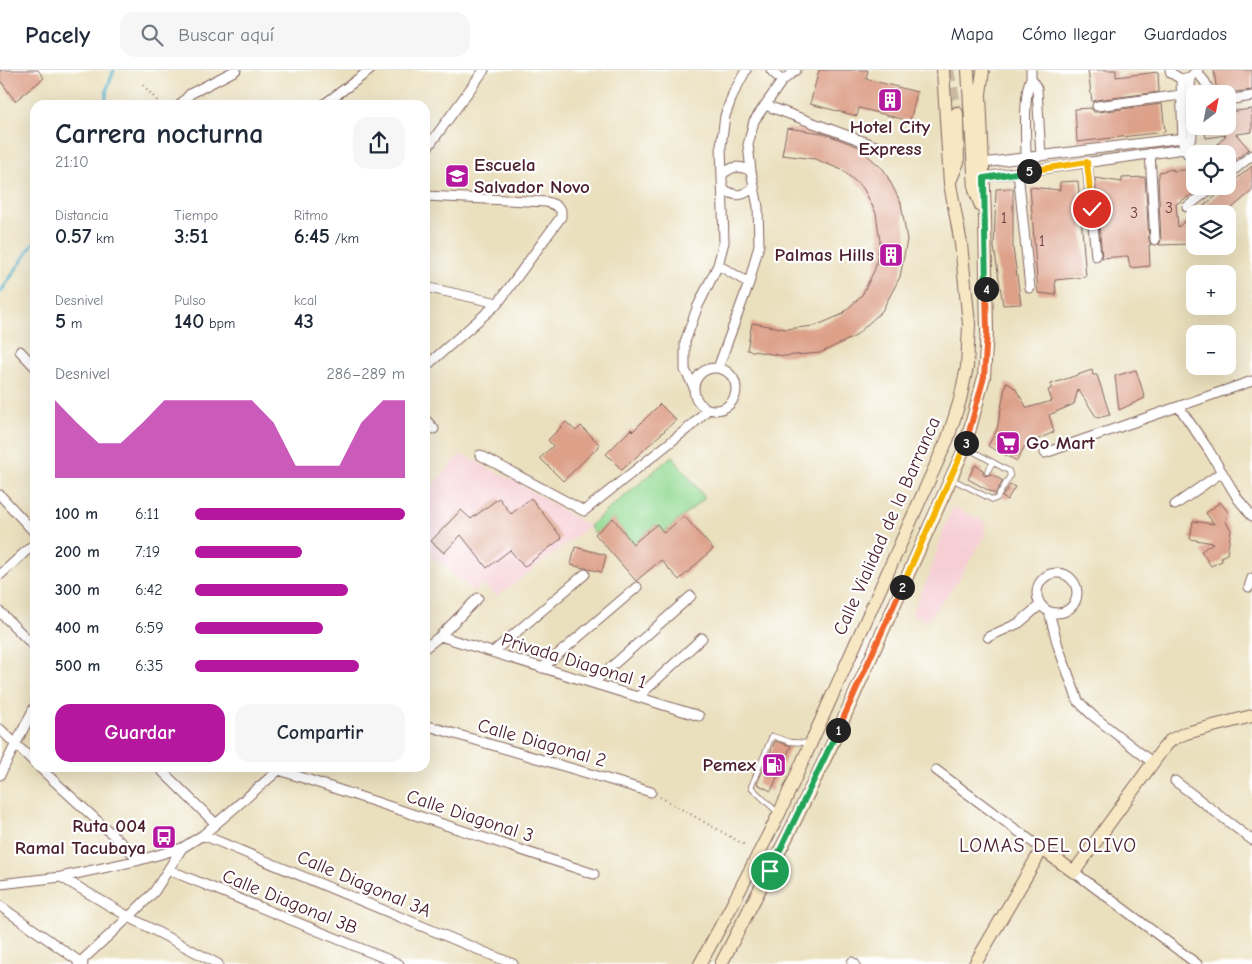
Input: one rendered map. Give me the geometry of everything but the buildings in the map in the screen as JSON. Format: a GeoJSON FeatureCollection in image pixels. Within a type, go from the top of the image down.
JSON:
{"type":"FeatureCollection","features":[{"type":"Feature","properties":{"kind":"main road","name":"Calle Vialidad de la Barranca"},"geometry":{"type":"LineString","coordinates":[[700,964],[779,814],[812,743],[948,438],[960,400],[967,367],[969,324],[961,244],[950,184],[944,70]]}},
{"type":"Feature","properties":{"kind":"main road"},"geometry":{"type":"LineString","coordinates":[[968,70],[975,190],[985,215]]}},
{"type":"Feature","properties":{"kind":"main road","name":"Calle Vialidad de la Barranca"},"geometry":{"type":"LineString","coordinates":[[721,964],[792,828],[836,736],[965,447],[984,377],[987,332],[984,178],[980,94],[983,70]]}},
{"type":"Feature","properties":{"kind":"main road"},"geometry":{"type":"LineString","coordinates":[[950,184],[958,162],[956,113]]}},
{"type":"Feature","properties":{"kind":"main road"},"geometry":{"type":"LineString","coordinates":[[965,288],[986,287]]}},
{"type":"Feature","properties":{"kind":"main road"},"geometry":{"type":"LineString","coordinates":[[977,963],[1042,849],[1074,872],[1171,740],[1186,733],[1252,716]]}},
{"type":"Feature","properties":{"kind":"street"},"geometry":{"type":"LineString","coordinates":[[185,100],[190,94],[236,70]]}},
{"type":"Feature","properties":{"kind":"street"},"geometry":{"type":"LineString","coordinates":[[330,100],[370,70]]}},
{"type":"Feature","properties":{"kind":"street"},"geometry":{"type":"LineString","coordinates":[[430,144],[484,70]]}},
{"type":"Feature","properties":{"kind":"street"},"geometry":{"type":"LineString","coordinates":[[694,387],[695,380],[704,370],[718,368],[724,370],[734,380],[735,394],[733,401],[722,409],[708,409],[697,400],[694,387],[685,370],[685,342],[697,308],[718,265],[724,242],[721,146],[725,116],[733,94],[746,70]]}},
{"type":"Feature","properties":{"kind":"street"},"geometry":{"type":"LineString","coordinates":[[771,70],[782,81]]}},
{"type":"Feature","properties":{"kind":"street"},"geometry":{"type":"LineString","coordinates":[[718,368],[749,282],[759,245],[758,207],[748,145],[754,121],[782,81],[796,70]]}},
{"type":"Feature","properties":{"kind":"street"},"geometry":{"type":"LineString","coordinates":[[1170,70],[1171,73],[1191,75],[1205,82],[1206,85]]}},
{"type":"Feature","properties":{"kind":"street"},"geometry":{"type":"LineString","coordinates":[[1031,74],[1037,89],[1041,156]]}},
{"type":"Feature","properties":{"kind":"street"},"geometry":{"type":"LineString","coordinates":[[1031,74],[1028,85],[1026,158],[1034,170]]}},
{"type":"Feature","properties":{"kind":"street"},"geometry":{"type":"LineString","coordinates":[[1186,152],[1183,138],[1181,95],[1191,75]]}},
{"type":"Feature","properties":{"kind":"street"},"geometry":{"type":"LineString","coordinates":[[984,178],[1184,149],[1192,138],[1191,75]]}},
{"type":"Feature","properties":{"kind":"street"},"geometry":{"type":"LineString","coordinates":[[1097,106],[1181,95]]}},
{"type":"Feature","properties":{"kind":"street"},"geometry":{"type":"LineString","coordinates":[[1236,99],[1252,96]]}},
{"type":"Feature","properties":{"kind":"street"},"geometry":{"type":"LineString","coordinates":[[766,104],[881,148]]}},
{"type":"Feature","properties":{"kind":"street"},"geometry":{"type":"LineString","coordinates":[[983,163],[1183,138]]}},
{"type":"Feature","properties":{"kind":"street"},"geometry":{"type":"LineString","coordinates":[[1150,153],[1155,240]]}},
{"type":"Feature","properties":{"kind":"street"},"geometry":{"type":"LineString","coordinates":[[1236,168],[1252,155]]}},
{"type":"Feature","properties":{"kind":"street"},"geometry":{"type":"LineString","coordinates":[[1087,162],[1096,256]]}},
{"type":"Feature","properties":{"kind":"street"},"geometry":{"type":"LineString","coordinates":[[722,174],[730,167],[742,166],[751,171]]}},
{"type":"Feature","properties":{"kind":"street"},"geometry":{"type":"LineString","coordinates":[[1018,172],[1030,288]]}},
{"type":"Feature","properties":{"kind":"street"},"geometry":{"type":"LineString","coordinates":[[723,189],[734,195],[746,194],[754,187]]}},
{"type":"Feature","properties":{"kind":"street"},"geometry":{"type":"LineString","coordinates":[[1190,205],[1202,195]]}},
{"type":"Feature","properties":{"kind":"street"},"geometry":{"type":"LineString","coordinates":[[430,196],[547,202],[561,210],[562,217],[498,303],[430,363]]}},
{"type":"Feature","properties":{"kind":"street"},"geometry":{"type":"LineString","coordinates":[[718,265],[749,282]]}},
{"type":"Feature","properties":{"kind":"street"},"geometry":{"type":"LineString","coordinates":[[430,288],[498,303]]}},
{"type":"Feature","properties":{"kind":"street"},"geometry":{"type":"LineString","coordinates":[[20,351],[30,362]]}},
{"type":"Feature","properties":{"kind":"street"},"geometry":{"type":"LineString","coordinates":[[1044,453],[1252,381]]}},
{"type":"Feature","properties":{"kind":"street"},"geometry":{"type":"LineString","coordinates":[[1179,407],[1208,448],[1238,499],[1252,516]]}},
{"type":"Feature","properties":{"kind":"street"},"geometry":{"type":"LineString","coordinates":[[480,455],[584,511],[692,425],[708,409]]}},
{"type":"Feature","properties":{"kind":"street"},"geometry":{"type":"LineString","coordinates":[[430,425],[434,429]]}},
{"type":"Feature","properties":{"kind":"street"},"geometry":{"type":"LineString","coordinates":[[1175,505],[1222,472]]}},
{"type":"Feature","properties":{"kind":"street"},"geometry":{"type":"LineString","coordinates":[[0,494],[30,527]]}},
{"type":"Feature","properties":{"kind":"street"},"geometry":{"type":"LineString","coordinates":[[0,575],[30,548]]}},
{"type":"Feature","properties":{"kind":"street"},"geometry":{"type":"LineString","coordinates":[[493,652],[585,574]]}},
{"type":"Feature","properties":{"kind":"street"},"geometry":{"type":"LineString","coordinates":[[1055,574],[1065,575],[1073,582],[1076,591],[1075,601],[1069,609],[1059,613],[1049,612],[1040,605],[1036,595],[1038,584],[1045,577],[1055,574]]}},
{"type":"Feature","properties":{"kind":"street"},"geometry":{"type":"LineString","coordinates":[[542,668],[637,587]]}},
{"type":"Feature","properties":{"kind":"street"},"geometry":{"type":"LineString","coordinates":[[593,683],[691,596]]}},
{"type":"Feature","properties":{"kind":"street"},"geometry":{"type":"LineString","coordinates":[[430,644],[478,598]]}},
{"type":"Feature","properties":{"kind":"street"},"geometry":{"type":"LineString","coordinates":[[988,637],[1019,623],[1040,605]]}},
{"type":"Feature","properties":{"kind":"street"},"geometry":{"type":"LineString","coordinates":[[0,612],[30,642]]}},
{"type":"Feature","properties":{"kind":"street"},"geometry":{"type":"LineString","coordinates":[[1049,612],[1058,646],[1078,701],[1099,721],[1153,763]]}},
{"type":"Feature","properties":{"kind":"street","name":"Privada Diagonal 1"},"geometry":{"type":"LineString","coordinates":[[440,636],[699,716]]}},
{"type":"Feature","properties":{"kind":"street"},"geometry":{"type":"LineString","coordinates":[[638,697],[702,638]]}},
{"type":"Feature","properties":{"kind":"street"},"geometry":{"type":"LineString","coordinates":[[0,775],[30,717]]}},
{"type":"Feature","properties":{"kind":"street","name":"Calle Diagonal 2"},"geometry":{"type":"LineString","coordinates":[[430,726],[651,792]]}},
{"type":"Feature","properties":{"kind":"street"},"geometry":{"type":"LineString","coordinates":[[0,729],[30,759]]}},
{"type":"Feature","properties":{"kind":"street"},"geometry":{"type":"LineString","coordinates":[[936,770],[1042,849]]}},
{"type":"Feature","properties":{"kind":"street"},"geometry":{"type":"LineString","coordinates":[[44,772],[140,860]]}},
{"type":"Feature","properties":{"kind":"street"},"geometry":{"type":"LineString","coordinates":[[162,772],[216,824]]}},
{"type":"Feature","properties":{"kind":"street"},"geometry":{"type":"LineString","coordinates":[[0,884],[60,877],[140,860],[182,848],[216,824],[274,772]]}},
{"type":"Feature","properties":{"kind":"street","name":"Calle Diagonal 3"},"geometry":{"type":"LineString","coordinates":[[291,772],[594,874]]}},
{"type":"Feature","properties":{"kind":"street"},"geometry":{"type":"LineString","coordinates":[[1175,781],[1252,840]]}},
{"type":"Feature","properties":{"kind":"street","name":"Calle Diagonal 3A"},"geometry":{"type":"LineString","coordinates":[[202,835],[513,964]]}},
{"type":"Feature","properties":{"kind":"street"},"geometry":{"type":"LineString","coordinates":[[0,906],[81,963],[154,892],[182,848]]}},
{"type":"Feature","properties":{"kind":"street","name":"Calle Diagonal 3B"},"geometry":{"type":"LineString","coordinates":[[169,870],[399,964]]}},
{"type":"Feature","properties":{"kind":"street"},"geometry":{"type":"LineString","coordinates":[[1074,872],[1197,964]]}},
{"type":"Feature","properties":{"kind":"street"},"geometry":{"type":"LineString","coordinates":[[60,877],[129,917],[218,964]]}},
{"type":"Feature","properties":{"kind":"lane"},"geometry":{"type":"LineString","coordinates":[[951,478],[995,500],[1010,476],[1010,471],[965,447]]}},
{"type":"Feature","properties":{"kind":"lane"},"geometry":{"type":"LineString","coordinates":[[987,472],[993,462]]}},
{"type":"Feature","properties":{"kind":"lane"},"geometry":{"type":"LineString","coordinates":[[976,492],[980,485]]}},
{"type":"Feature","properties":{"kind":"lane"},"geometry":{"type":"LineString","coordinates":[[779,814],[751,787],[772,736],[792,742],[812,743]]}},
{"type":"Feature","properties":{"kind":"path"},"geometry":{"type":"LineString","coordinates":[[143,85],[156,100]]}},
{"type":"Feature","properties":{"kind":"path"},"geometry":{"type":"LineString","coordinates":[[651,792],[745,845]]}},
{"type":"Feature","properties":{"kind":"shaded area"},"geometry":{"type":"Polygon","coordinates":[[[461,454],[516,482],[589,526],[498,596],[482,584],[475,592],[430,555],[430,488],[461,454]]]}},
{"type":"Feature","properties":{"kind":"shaded area"},"geometry":{"type":"Polygon","coordinates":[[[953,507],[985,522],[985,535],[957,583],[926,621],[911,614],[928,578],[953,507]]]}},
{"type":"Feature","properties":{"kind":"green space"},"geometry":{"type":"Polygon","coordinates":[[[672,456],[705,498],[663,533],[656,524],[633,544],[613,519],[595,534],[589,526],[672,456]]]}},
{"type":"Feature","properties":{"kind":"waterway"},"geometry":{"type":"LineString","coordinates":[[106,100],[107,89],[114,70]]}},
{"type":"Feature","properties":{"kind":"waterway"},"geometry":{"type":"LineString","coordinates":[[0,293],[30,248]]}},
{"type":"Feature","properties":{"kind":"tunnel"},"geometry":{"type":"LineString","coordinates":[[948,70],[957,113]]}},
{"type":"Feature","properties":{"kind":"place","name":"Hotel City Express"},"geometry":{"type":"Point","coordinates":[890,100]}},
{"type":"Feature","properties":{"kind":"place","name":"Escuela Salvador Novo"},"geometry":{"type":"Point","coordinates":[457,176]}},
{"type":"Feature","properties":{"kind":"place","name":"Palmas Hills"},"geometry":{"type":"Point","coordinates":[891,255]}},
{"type":"Feature","properties":{"kind":"place","name":"Go Mart"},"geometry":{"type":"Point","coordinates":[1008,443]}},
{"type":"Feature","properties":{"kind":"place","name":"Pemex"},"geometry":{"type":"Point","coordinates":[774,765]}},
{"type":"Feature","properties":{"kind":"place","name":"Ruta 004 Ramal Tacubaya"},"geometry":{"type":"Point","coordinates":[164,837]}},
{"type":"Feature","properties":{"kind":"district","name":"LOMAS DEL OLIVO"},"geometry":{"type":"Point","coordinates":[1048,845]}},
{"type":"Feature","properties":{"kind":"route"},"geometry":{"type":"LineString","coordinates":[[770,871],[836,736],[965,447],[984,377],[987,332],[984,178],[1087,162],[1092,209]]}}]}
